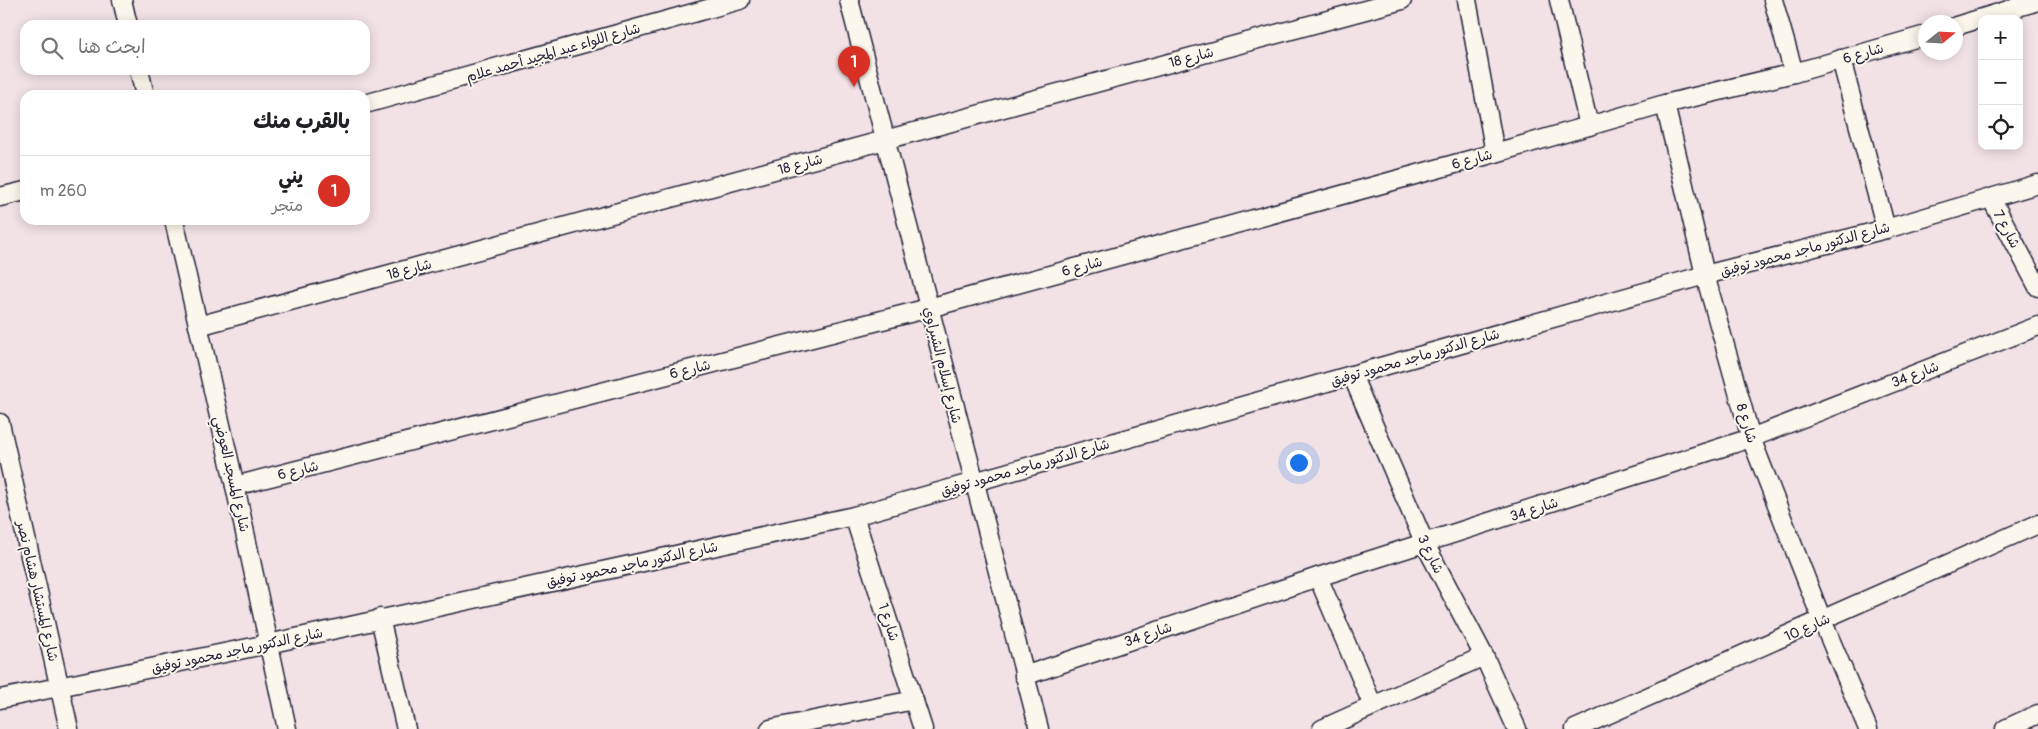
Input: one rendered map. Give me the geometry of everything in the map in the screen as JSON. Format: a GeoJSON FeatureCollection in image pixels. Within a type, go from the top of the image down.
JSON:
{"type":"FeatureCollection","features":[{"type":"Feature","properties":{"kind":"street"},"geometry":{"type":"LineString","coordinates":[[122,0],[127,20]]}},
{"type":"Feature","properties":{"kind":"street","name":"شارع اللواء عبد المجيد أحمد علام"},"geometry":{"type":"LineString","coordinates":[[370,103],[740,0]]}},
{"type":"Feature","properties":{"kind":"street","name":"شارع إسلام الشبراوي"},"geometry":{"type":"LineString","coordinates":[[849,0],[1038,729]]}},
{"type":"Feature","properties":{"kind":"street","name":"شارع 18"},"geometry":{"type":"LineString","coordinates":[[198,326],[1402,0]]}},
{"type":"Feature","properties":{"kind":"street"},"geometry":{"type":"LineString","coordinates":[[1468,0],[1495,153]]}},
{"type":"Feature","properties":{"kind":"street"},"geometry":{"type":"LineString","coordinates":[[1559,0],[1590,126]]}},
{"type":"Feature","properties":{"kind":"street"},"geometry":{"type":"LineString","coordinates":[[1772,0],[1794,73]]}},
{"type":"Feature","properties":{"kind":"street"},"geometry":{"type":"LineString","coordinates":[[1963,24],[2038,1]]}},
{"type":"Feature","properties":{"kind":"street","name":"شارع 6"},"geometry":{"type":"LineString","coordinates":[[235,486],[929,308],[1495,153],[1665,104],[1794,73],[1918,36]]}},
{"type":"Feature","properties":{"kind":"street"},"geometry":{"type":"LineString","coordinates":[[1841,60],[1886,229]]}},
{"type":"Feature","properties":{"kind":"street"},"geometry":{"type":"LineString","coordinates":[[140,75],[144,90]]}},
{"type":"Feature","properties":{"kind":"street","name":"شارع 8"},"geometry":{"type":"LineString","coordinates":[[1665,104],[1705,275],[1751,438],[1822,620],[1868,729]]}},
{"type":"Feature","properties":{"kind":"street","name":"شارع الدكتور ماجد محمود توفيق"},"geometry":{"type":"LineString","coordinates":[[0,699],[268,644],[380,618],[854,516],[1705,275],[1886,229],[2038,184]]}},
{"type":"Feature","properties":{"kind":"street"},"geometry":{"type":"LineString","coordinates":[[0,197],[20,192]]}},
{"type":"Feature","properties":{"kind":"street","name":"شارع 7"},"geometry":{"type":"LineString","coordinates":[[1991,198],[2038,287]]}},
{"type":"Feature","properties":{"kind":"street","name":"شارع المسجد العوضي"},"geometry":{"type":"LineString","coordinates":[[175,225],[235,486],[287,729]]}},
{"type":"Feature","properties":{"kind":"street","name":"شارع 34"},"geometry":{"type":"LineString","coordinates":[[1024,676],[1318,577],[1751,438],[2038,326]]}},
{"type":"Feature","properties":{"kind":"street","name":"شارع 3"},"geometry":{"type":"LineString","coordinates":[[1352,375],[1425,544],[1484,656],[1517,729]]}},
{"type":"Feature","properties":{"kind":"street","name":"شارع المستشار هشام نصر"},"geometry":{"type":"LineString","coordinates":[[0,423],[69,729]]}},
{"type":"Feature","properties":{"kind":"street","name":"شارع 1"},"geometry":{"type":"LineString","coordinates":[[854,516],[923,729]]}},
{"type":"Feature","properties":{"kind":"street","name":"شارع 10"},"geometry":{"type":"LineString","coordinates":[[1575,729],[2038,524]]}},
{"type":"Feature","properties":{"kind":"street"},"geometry":{"type":"LineString","coordinates":[[1318,577],[1374,706]]}},
{"type":"Feature","properties":{"kind":"street"},"geometry":{"type":"LineString","coordinates":[[380,618],[406,729]]}},
{"type":"Feature","properties":{"kind":"street"},"geometry":{"type":"LineString","coordinates":[[1322,729],[1484,656]]}},
{"type":"Feature","properties":{"kind":"street"},"geometry":{"type":"LineString","coordinates":[[770,729],[914,700]]}},
{"type":"Feature","properties":{"kind":"street"},"geometry":{"type":"LineString","coordinates":[[2004,729],[2038,714]]}},
{"type":"Feature","properties":{"kind":"place","name":"يني"},"geometry":{"type":"Point","coordinates":[854,87]}}]}
